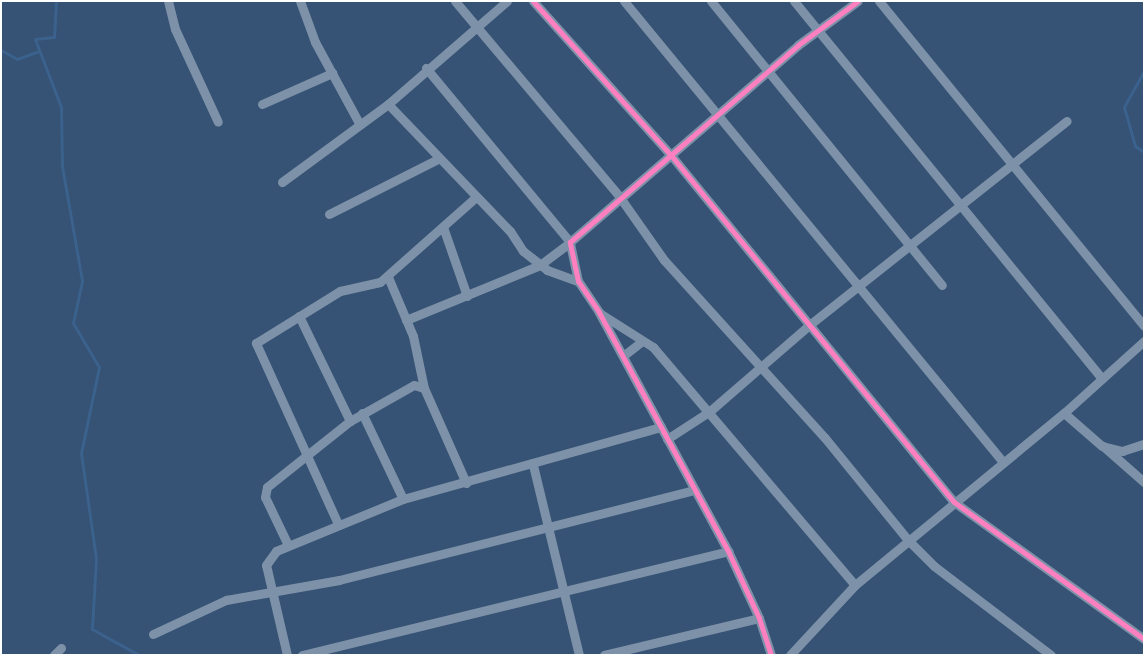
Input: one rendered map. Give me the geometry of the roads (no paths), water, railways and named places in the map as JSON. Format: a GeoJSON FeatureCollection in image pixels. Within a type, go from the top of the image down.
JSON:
{"type":"FeatureCollection","features":[{"type":"Feature","properties":{"kind":"street"},"geometry":{"type":"LineString","coordinates":[[168,1],[175,29],[218,122]]}},
{"type":"Feature","properties":{"kind":"street"},"geometry":{"type":"LineString","coordinates":[[300,1],[332,73],[360,125]]}},
{"type":"Feature","properties":{"kind":"street"},"geometry":{"type":"LineString","coordinates":[[455,1],[619,196],[664,260],[761,368],[908,540],[934,566],[1051,655]]}},
{"type":"Feature","properties":{"kind":"street"},"geometry":{"type":"LineString","coordinates":[[282,182],[388,104],[426,68],[507,1]]}},
{"type":"Feature","properties":{"kind":"street"},"geometry":{"type":"LineString","coordinates":[[533,1],[670,154],[808,326],[954,502],[1144,639]]}},
{"type":"Feature","properties":{"kind":"street"},"geometry":{"type":"LineString","coordinates":[[624,1],[716,116],[1003,462]]}},
{"type":"Feature","properties":{"kind":"street"},"geometry":{"type":"LineString","coordinates":[[711,1],[908,246],[942,285]]}},
{"type":"Feature","properties":{"kind":"street"},"geometry":{"type":"LineString","coordinates":[[794,1],[960,207],[1102,378]]}},
{"type":"Feature","properties":{"kind":"street"},"geometry":{"type":"LineString","coordinates":[[406,320],[540,265],[570,242],[619,196],[767,71],[858,1]]}},
{"type":"Feature","properties":{"kind":"street"},"geometry":{"type":"LineString","coordinates":[[879,1],[1144,326]]}},
{"type":"Feature","properties":{"kind":"street"},"geometry":{"type":"LineString","coordinates":[[426,68],[570,242],[578,281],[599,312],[728,551],[759,618],[770,655]]}},
{"type":"Feature","properties":{"kind":"street"},"geometry":{"type":"LineString","coordinates":[[262,104],[332,73]]}},
{"type":"Feature","properties":{"kind":"street"},"geometry":{"type":"LineString","coordinates":[[388,104],[540,265],[578,281]]}},
{"type":"Feature","properties":{"kind":"street"},"geometry":{"type":"LineString","coordinates":[[667,439],[710,411],[808,326],[1067,121]]}},
{"type":"Feature","properties":{"kind":"street"},"geometry":{"type":"LineString","coordinates":[[329,214],[438,158]]}},
{"type":"Feature","properties":{"kind":"street"},"geometry":{"type":"LineString","coordinates":[[338,524],[256,350],[259,339],[340,291],[388,277],[476,197]]}},
{"type":"Feature","properties":{"kind":"street"},"geometry":{"type":"LineString","coordinates":[[443,227],[467,296]]}},
{"type":"Feature","properties":{"kind":"street"},"geometry":{"type":"LineString","coordinates":[[388,277],[406,320],[424,388],[466,483]]}},
{"type":"Feature","properties":{"kind":"street"},"geometry":{"type":"LineString","coordinates":[[599,312],[642,341],[710,411],[855,585]]}},
{"type":"Feature","properties":{"kind":"street"},"geometry":{"type":"LineString","coordinates":[[299,316],[350,421]]}},
{"type":"Feature","properties":{"kind":"street"},"geometry":{"type":"LineString","coordinates":[[623,356],[642,341]]}},
{"type":"Feature","properties":{"kind":"street"},"geometry":{"type":"LineString","coordinates":[[790,655],[855,585],[1064,413],[1144,341]]}},
{"type":"Feature","properties":{"kind":"street"},"geometry":{"type":"LineString","coordinates":[[288,545],[264,491],[362,413],[414,385],[424,388]]}},
{"type":"Feature","properties":{"kind":"street"},"geometry":{"type":"LineString","coordinates":[[362,413],[402,499]]}},
{"type":"Feature","properties":{"kind":"street"},"geometry":{"type":"LineString","coordinates":[[1064,413],[1144,482]]}},
{"type":"Feature","properties":{"kind":"street"},"geometry":{"type":"LineString","coordinates":[[287,655],[271,594],[267,559],[288,545],[402,499],[533,466],[661,427]]}},
{"type":"Feature","properties":{"kind":"street"},"geometry":{"type":"LineString","coordinates":[[1102,446],[1122,451],[1144,444]]}},
{"type":"Feature","properties":{"kind":"street"},"geometry":{"type":"LineString","coordinates":[[533,466],[579,655]]}},
{"type":"Feature","properties":{"kind":"street"},"geometry":{"type":"LineString","coordinates":[[153,634],[226,600],[271,594],[549,528],[695,490]]}},
{"type":"Feature","properties":{"kind":"street"},"geometry":{"type":"LineString","coordinates":[[302,655],[440,624],[562,591],[728,551]]}},
{"type":"Feature","properties":{"kind":"street"},"geometry":{"type":"LineString","coordinates":[[604,655],[628,652],[759,618]]}},
{"type":"Feature","properties":{"kind":"waterway"},"geometry":{"type":"LineString","coordinates":[[56,1],[54,37],[35,39],[61,107],[62,166],[82,281],[73,323],[99,367],[81,453],[96,559],[92,629],[139,655]]}},
{"type":"Feature","properties":{"kind":"waterway"},"geometry":{"type":"LineString","coordinates":[[1,50],[17,59],[39,51]]}},
{"type":"Feature","properties":{"kind":"waterway"},"geometry":{"type":"LineString","coordinates":[[1144,71],[1124,107],[1135,146],[1144,152]]}}]}
